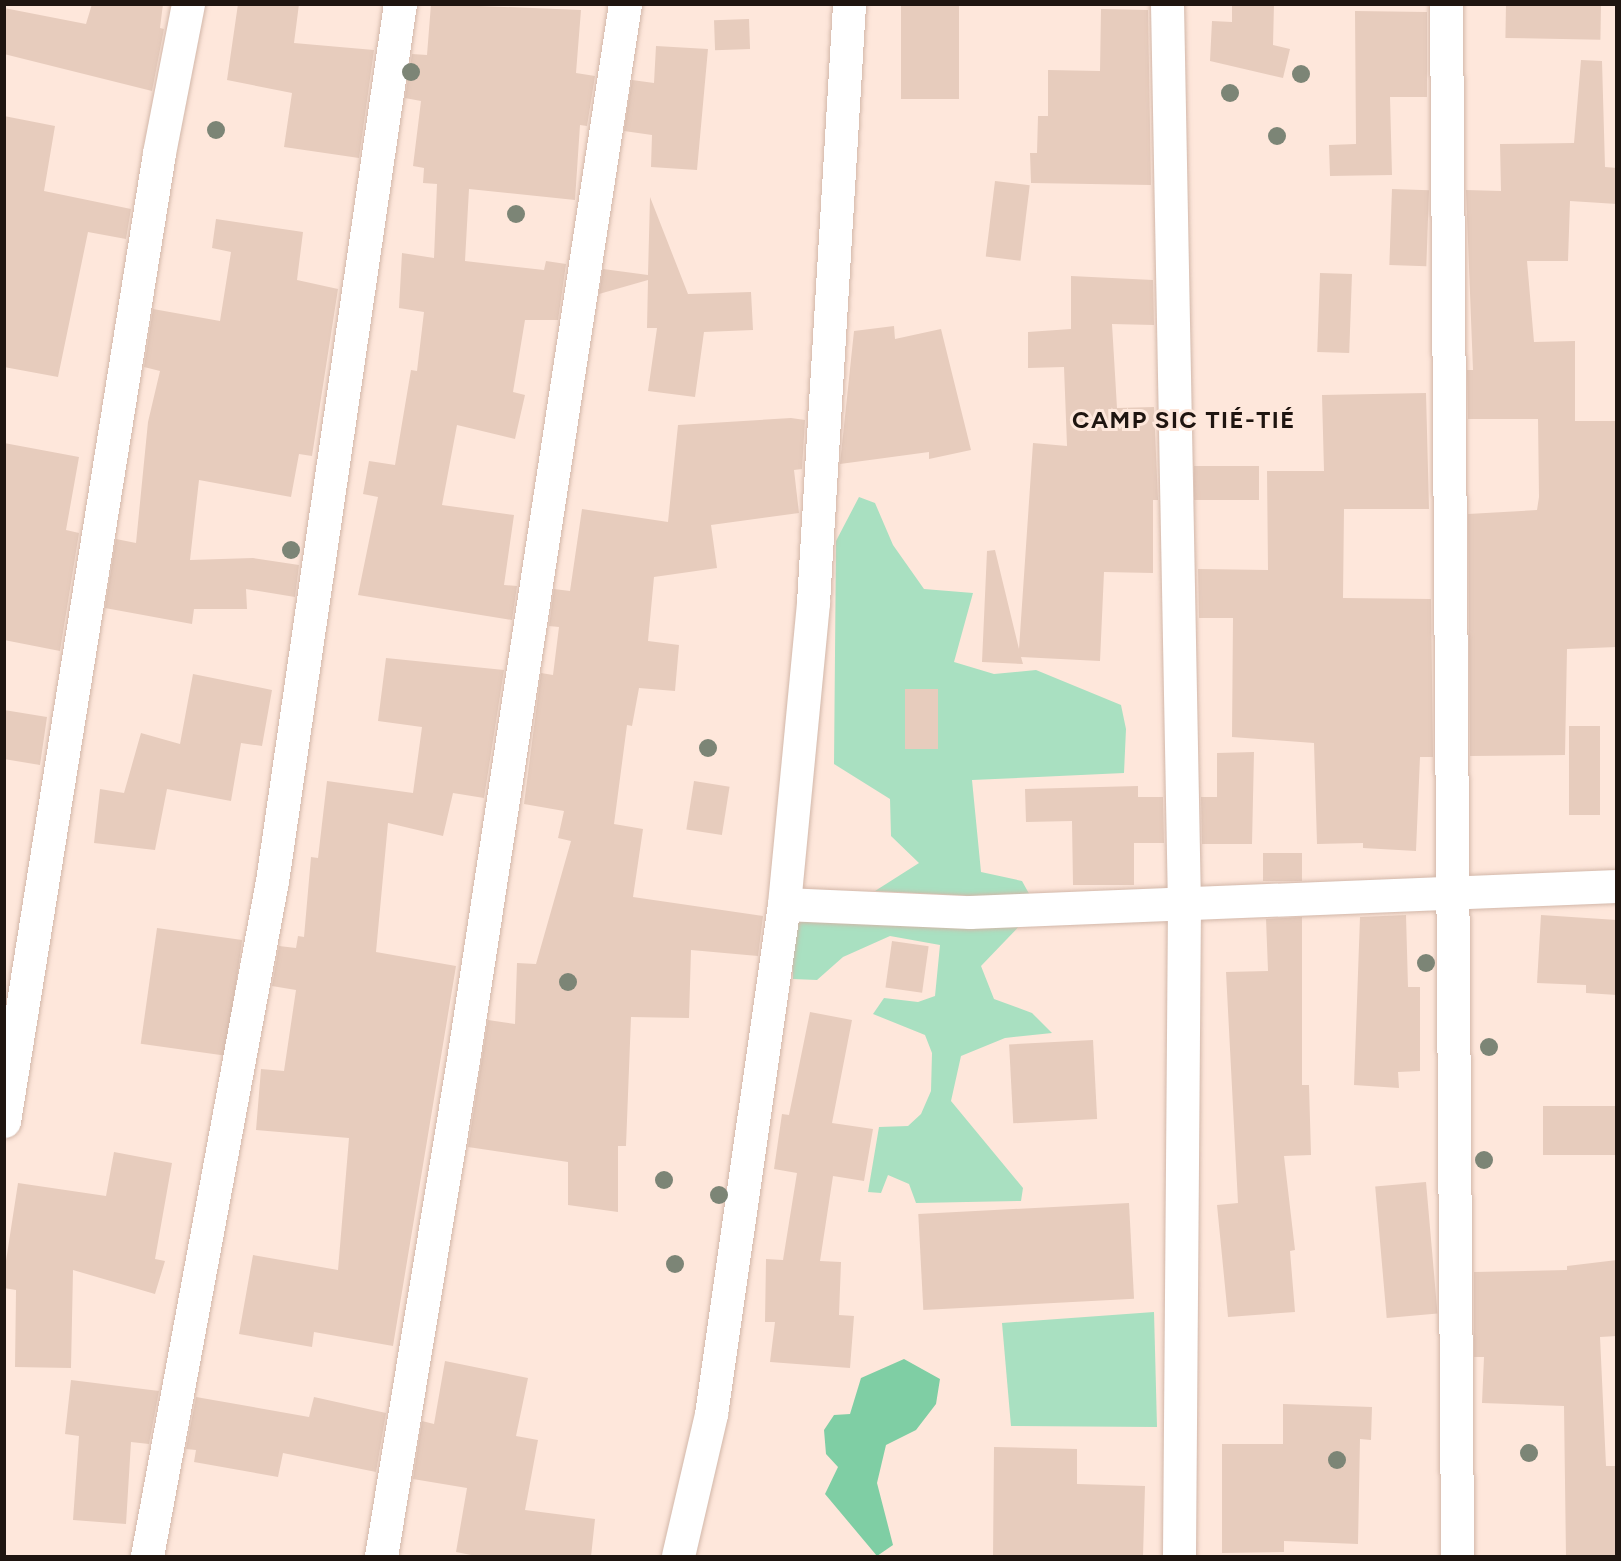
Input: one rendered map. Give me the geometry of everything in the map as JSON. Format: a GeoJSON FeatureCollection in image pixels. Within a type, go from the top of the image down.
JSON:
{"type":"FeatureCollection","features":[{"type":"Feature","properties":{"kind":"street"},"geometry":{"type":"LineString","coordinates":[[4,1121],[159,153],[188,4]]}},
{"type":"Feature","properties":{"kind":"street"},"geometry":{"type":"LineString","coordinates":[[147,1557],[272,881],[400,4]]}},
{"type":"Feature","properties":{"kind":"street"},"geometry":{"type":"LineString","coordinates":[[381,1557],[463,1060],[625,4]]}},
{"type":"Feature","properties":{"kind":"street"},"geometry":{"type":"LineString","coordinates":[[678,1557],[711,1414],[784,904],[813,602],[849,4]]}},
{"type":"Feature","properties":{"kind":"street"},"geometry":{"type":"LineString","coordinates":[[1167,4],[1184,904],[1179,1557]]}},
{"type":"Feature","properties":{"kind":"street"},"geometry":{"type":"LineString","coordinates":[[1446,4],[1446,448],[1454,891],[1457,1557]]}},
{"type":"Feature","properties":{"kind":"street"},"geometry":{"type":"LineString","coordinates":[[784,904],[970,912],[1617,886]]}},
{"type":"Feature","properties":{"kind":"green space"},"geometry":{"type":"Polygon","coordinates":[[[859,497],[875,503],[893,545],[924,589],[973,593],[954,662],[994,674],[1036,670],[1121,705],[1126,729],[1124,773],[972,780],[981,872],[1022,881],[1032,899],[875,891],[919,863],[891,836],[890,799],[834,764],[836,541],[859,497]]]}},
{"type":"Feature","properties":{"kind":"green space"},"geometry":{"type":"Polygon","coordinates":[[[791,911],[1027,918],[981,966],[994,999],[1032,1013],[1052,1033],[1005,1038],[961,1056],[951,1101],[1023,1188],[1021,1201],[916,1203],[909,1184],[888,1175],[881,1193],[868,1192],[879,1127],[908,1126],[921,1114],[931,1091],[932,1053],[925,1035],[873,1014],[884,998],[918,1002],[935,996],[940,945],[890,936],[843,957],[817,980],[793,979],[791,911]]]}},
{"type":"Feature","properties":{"kind":"green space"},"geometry":{"type":"Polygon","coordinates":[[[1154,1312],[1157,1427],[1011,1426],[1002,1323],[1154,1312]]]}},
{"type":"Feature","properties":{"kind":"green space"},"geometry":{"type":"Polygon","coordinates":[[[904,1359],[940,1379],[936,1404],[916,1430],[886,1445],[877,1483],[893,1545],[877,1556],[825,1494],[838,1467],[826,1454],[824,1430],[834,1415],[850,1414],[861,1378],[904,1359]]]}},
{"type":"Feature","properties":{"kind":"building"},"geometry":{"type":"Polygon","coordinates":[[[92,4],[163,4],[160,28],[164,29],[152,91],[4,54],[4,8],[86,24],[92,4]]]}},
{"type":"Feature","properties":{"kind":"building"},"geometry":{"type":"Polygon","coordinates":[[[238,4],[299,4],[294,43],[374,50],[359,158],[284,147],[292,93],[227,80],[238,4]]]}},
{"type":"Feature","properties":{"kind":"building"},"geometry":{"type":"Polygon","coordinates":[[[431,4],[581,10],[576,73],[595,76],[587,126],[580,125],[575,200],[469,189],[465,261],[544,270],[546,261],[566,264],[558,320],[525,320],[513,392],[525,395],[515,439],[457,425],[442,505],[514,515],[504,585],[517,586],[512,620],[358,595],[378,497],[363,494],[369,461],[395,465],[411,370],[417,371],[424,312],[399,308],[402,253],[434,258],[437,184],[423,183],[424,168],[413,166],[421,101],[405,98],[412,54],[427,55],[431,4]]]}},
{"type":"Feature","properties":{"kind":"building"},"geometry":{"type":"Polygon","coordinates":[[[901,4],[959,4],[959,99],[901,99],[901,4]]]}},
{"type":"Feature","properties":{"kind":"building"},"geometry":{"type":"Polygon","coordinates":[[[1232,4],[1274,4],[1273,45],[1290,49],[1283,78],[1210,61],[1212,21],[1232,22],[1232,4]]]}},
{"type":"Feature","properties":{"kind":"building"},"geometry":{"type":"Polygon","coordinates":[[[1506,4],[1601,6],[1600,40],[1505,38],[1506,4]]]}},
{"type":"Feature","properties":{"kind":"building"},"geometry":{"type":"Polygon","coordinates":[[[1101,9],[1148,10],[1151,185],[1031,183],[1030,153],[1037,153],[1038,116],[1048,116],[1048,70],[1100,71],[1101,9]]]}},
{"type":"Feature","properties":{"kind":"building"},"geometry":{"type":"Polygon","coordinates":[[[1355,11],[1427,12],[1427,97],[1390,97],[1392,175],[1330,176],[1329,145],[1356,144],[1355,11]]]}},
{"type":"Feature","properties":{"kind":"building"},"geometry":{"type":"Polygon","coordinates":[[[749,19],[750,49],[715,50],[714,20],[749,19]]]}},
{"type":"Feature","properties":{"kind":"building"},"geometry":{"type":"Polygon","coordinates":[[[656,46],[708,49],[697,170],[651,167],[652,135],[624,131],[632,80],[654,83],[656,46]]]}},
{"type":"Feature","properties":{"kind":"building"},"geometry":{"type":"Polygon","coordinates":[[[1581,60],[1602,61],[1605,167],[1617,168],[1617,204],[1570,201],[1568,261],[1527,261],[1534,342],[1575,341],[1575,421],[1617,421],[1617,647],[1567,649],[1565,755],[1470,756],[1468,514],[1537,510],[1539,497],[1538,419],[1468,419],[1467,370],[1473,370],[1466,190],[1501,191],[1500,144],[1574,143],[1581,60]]]}},
{"type":"Feature","properties":{"kind":"building"},"geometry":{"type":"Polygon","coordinates":[[[4,116],[55,126],[44,191],[131,209],[126,239],[88,232],[58,377],[4,367],[4,116]]]}},
{"type":"Feature","properties":{"kind":"building"},"geometry":{"type":"Polygon","coordinates":[[[995,181],[1030,185],[1020,261],[986,256],[995,181]]]}},
{"type":"Feature","properties":{"kind":"building"},"geometry":{"type":"Polygon","coordinates":[[[1392,189],[1429,190],[1426,266],[1389,265],[1392,189]]]}},
{"type":"Feature","properties":{"kind":"building"},"geometry":{"type":"Polygon","coordinates":[[[650,197],[688,294],[751,292],[753,330],[704,332],[695,397],[648,391],[657,328],[647,328],[648,280],[599,294],[603,269],[648,275],[650,197]]]}},
{"type":"Feature","properties":{"kind":"building"},"geometry":{"type":"Polygon","coordinates":[[[216,219],[303,232],[297,280],[338,289],[312,456],[299,454],[291,497],[199,480],[190,560],[253,558],[299,565],[295,597],[246,589],[247,609],[194,609],[192,624],[105,608],[116,539],[136,543],[148,422],[160,371],[144,367],[153,309],[220,321],[231,252],[212,248],[216,219]]]}},
{"type":"Feature","properties":{"kind":"building"},"geometry":{"type":"Polygon","coordinates":[[[1320,273],[1352,274],[1349,353],[1317,352],[1320,273]]]}},
{"type":"Feature","properties":{"kind":"building"},"geometry":{"type":"Polygon","coordinates":[[[1071,276],[1153,280],[1154,325],[1112,324],[1117,408],[1154,407],[1158,500],[1153,500],[1153,573],[1104,572],[1100,661],[1021,657],[1023,664],[982,662],[987,551],[995,550],[1019,649],[1033,443],[1067,446],[1064,367],[1028,368],[1028,332],[1071,329],[1071,276]]]}},
{"type":"Feature","properties":{"kind":"building"},"geometry":{"type":"Polygon","coordinates":[[[894,326],[895,339],[941,329],[971,450],[929,459],[929,452],[840,464],[854,331],[894,326]]]}},
{"type":"Feature","properties":{"kind":"building"},"geometry":{"type":"Polygon","coordinates":[[[1426,393],[1429,509],[1344,509],[1343,598],[1431,599],[1433,757],[1420,757],[1416,851],[1363,848],[1363,843],[1317,844],[1314,743],[1232,737],[1233,618],[1199,618],[1198,569],[1268,570],[1267,471],[1324,471],[1322,395],[1426,393]]]}},
{"type":"Feature","properties":{"kind":"building"},"geometry":{"type":"Polygon","coordinates":[[[791,418],[805,420],[802,469],[794,470],[799,513],[711,525],[717,568],[654,577],[648,641],[679,645],[675,691],[639,688],[632,726],[627,725],[614,824],[643,829],[633,897],[763,916],[758,956],[691,950],[689,1018],[631,1017],[626,1146],[618,1146],[618,1212],[568,1205],[568,1162],[468,1147],[488,1020],[515,1024],[517,963],[536,964],[571,841],[558,838],[564,811],[524,804],[541,673],[553,675],[559,627],[549,626],[554,589],[570,591],[582,509],[668,522],[678,425],[791,418]]]}},
{"type":"Feature","properties":{"kind":"building"},"geometry":{"type":"Polygon","coordinates":[[[4,443],[79,457],[66,530],[79,533],[60,651],[4,640],[4,443]]]}},
{"type":"Feature","properties":{"kind":"building"},"geometry":{"type":"Polygon","coordinates":[[[1194,466],[1259,466],[1259,500],[1194,500],[1194,466]]]}},
{"type":"Feature","properties":{"kind":"building"},"geometry":{"type":"Polygon","coordinates":[[[386,658],[504,670],[484,798],[453,793],[443,836],[388,823],[376,952],[456,966],[393,1346],[314,1332],[312,1347],[239,1334],[253,1255],[338,1270],[349,1138],[256,1130],[261,1069],[284,1071],[296,990],[272,986],[279,946],[296,948],[298,936],[304,937],[311,857],[318,858],[327,781],[413,793],[422,727],[378,721],[386,658]]]}},
{"type":"Feature","properties":{"kind":"building"},"geometry":{"type":"Polygon","coordinates":[[[193,674],[272,690],[262,746],[241,743],[231,801],[167,789],[155,850],[94,843],[100,789],[124,793],[141,733],[180,744],[193,674]]]}},
{"type":"Feature","properties":{"kind":"building"},"geometry":{"type":"Polygon","coordinates":[[[905,689],[938,689],[938,749],[905,749],[905,689]]]}},
{"type":"Feature","properties":{"kind":"building"},"geometry":{"type":"Polygon","coordinates":[[[4,710],[47,717],[40,765],[4,759],[4,710]]]}},
{"type":"Feature","properties":{"kind":"building"},"geometry":{"type":"Polygon","coordinates":[[[1569,726],[1600,726],[1600,815],[1569,815],[1569,726]]]}},
{"type":"Feature","properties":{"kind":"building"},"geometry":{"type":"Polygon","coordinates":[[[1254,752],[1252,844],[1202,844],[1201,797],[1217,797],[1217,753],[1254,752]]]}},
{"type":"Feature","properties":{"kind":"building"},"geometry":{"type":"Polygon","coordinates":[[[694,781],[730,787],[722,835],[686,829],[694,781]]]}},
{"type":"Feature","properties":{"kind":"building"},"geometry":{"type":"Polygon","coordinates":[[[1138,786],[1138,797],[1163,797],[1164,843],[1134,843],[1134,885],[1073,885],[1072,821],[1026,822],[1025,789],[1138,786]]]}},
{"type":"Feature","properties":{"kind":"building"},"geometry":{"type":"Polygon","coordinates":[[[1263,853],[1302,853],[1302,881],[1263,881],[1263,853]]]}},
{"type":"Feature","properties":{"kind":"building"},"geometry":{"type":"Polygon","coordinates":[[[1406,915],[1408,987],[1420,987],[1420,1071],[1398,1072],[1399,1088],[1354,1085],[1360,917],[1406,915]]]}},
{"type":"Feature","properties":{"kind":"building"},"geometry":{"type":"Polygon","coordinates":[[[1541,915],[1617,920],[1617,995],[1586,993],[1586,985],[1537,983],[1541,915]]]}},
{"type":"Feature","properties":{"kind":"building"},"geometry":{"type":"Polygon","coordinates":[[[1302,917],[1302,1085],[1309,1085],[1311,1155],[1284,1156],[1295,1250],[1290,1251],[1295,1312],[1228,1317],[1217,1205],[1238,1203],[1226,972],[1268,971],[1266,919],[1302,917]]]}},
{"type":"Feature","properties":{"kind":"building"},"geometry":{"type":"Polygon","coordinates":[[[157,928],[242,940],[226,1056],[141,1044],[157,928]]]}},
{"type":"Feature","properties":{"kind":"building"},"geometry":{"type":"Polygon","coordinates":[[[892,941],[929,946],[922,993],[885,988],[892,941]]]}},
{"type":"Feature","properties":{"kind":"building"},"geometry":{"type":"Polygon","coordinates":[[[810,1012],[852,1020],[832,1123],[873,1129],[864,1181],[833,1176],[820,1261],[841,1262],[839,1315],[854,1316],[850,1368],[770,1362],[775,1322],[765,1322],[766,1259],[783,1260],[797,1173],[774,1169],[782,1114],[789,1115],[810,1012]]]}},
{"type":"Feature","properties":{"kind":"building"},"geometry":{"type":"Polygon","coordinates":[[[1093,1040],[1097,1119],[1013,1123],[1009,1044],[1093,1040]]]}},
{"type":"Feature","properties":{"kind":"building"},"geometry":{"type":"Polygon","coordinates":[[[1543,1106],[1616,1106],[1616,1155],[1543,1155],[1543,1106]]]}},
{"type":"Feature","properties":{"kind":"building"},"geometry":{"type":"Polygon","coordinates":[[[114,1152],[172,1163],[155,1259],[165,1261],[155,1294],[73,1270],[71,1368],[15,1367],[16,1290],[4,1288],[4,1274],[18,1183],[106,1196],[114,1152]]]}},
{"type":"Feature","properties":{"kind":"building"},"geometry":{"type":"Polygon","coordinates":[[[1426,1182],[1438,1313],[1387,1318],[1375,1186],[1426,1182]]]}},
{"type":"Feature","properties":{"kind":"building"},"geometry":{"type":"Polygon","coordinates":[[[1129,1203],[1134,1299],[923,1310],[918,1214],[1129,1203]]]}},
{"type":"Feature","properties":{"kind":"building"},"geometry":{"type":"Polygon","coordinates":[[[1617,1260],[1617,1336],[1600,1337],[1606,1466],[1617,1466],[1617,1557],[1566,1557],[1564,1406],[1482,1403],[1484,1357],[1474,1357],[1474,1272],[1567,1270],[1567,1266],[1617,1260]]]}},
{"type":"Feature","properties":{"kind":"building"},"geometry":{"type":"Polygon","coordinates":[[[445,1361],[528,1378],[516,1436],[538,1440],[525,1510],[595,1519],[591,1557],[481,1557],[456,1552],[467,1488],[413,1479],[422,1421],[434,1424],[445,1361]]]}},
{"type":"Feature","properties":{"kind":"building"},"geometry":{"type":"Polygon","coordinates":[[[71,1380],[159,1391],[149,1444],[131,1442],[126,1524],[73,1520],[79,1436],[65,1434],[71,1380]]]}},
{"type":"Feature","properties":{"kind":"building"},"geometry":{"type":"Polygon","coordinates":[[[196,1397],[309,1417],[314,1397],[386,1413],[376,1472],[283,1453],[278,1477],[194,1462],[196,1450],[186,1449],[196,1397]]]}},
{"type":"Feature","properties":{"kind":"building"},"geometry":{"type":"Polygon","coordinates":[[[1283,1404],[1372,1407],[1371,1440],[1360,1439],[1358,1544],[1284,1541],[1284,1552],[1222,1553],[1222,1444],[1283,1444],[1283,1404]]]}},
{"type":"Feature","properties":{"kind":"building"},"geometry":{"type":"Polygon","coordinates":[[[994,1447],[1077,1449],[1077,1484],[1145,1486],[1143,1557],[993,1557],[994,1447]]]}},
{"type":"Feature","properties":{"kind":"district","name":"CAMP SIC TIÉ-TIÉ"},"geometry":{"type":"Point","coordinates":[1184,420]}}]}
